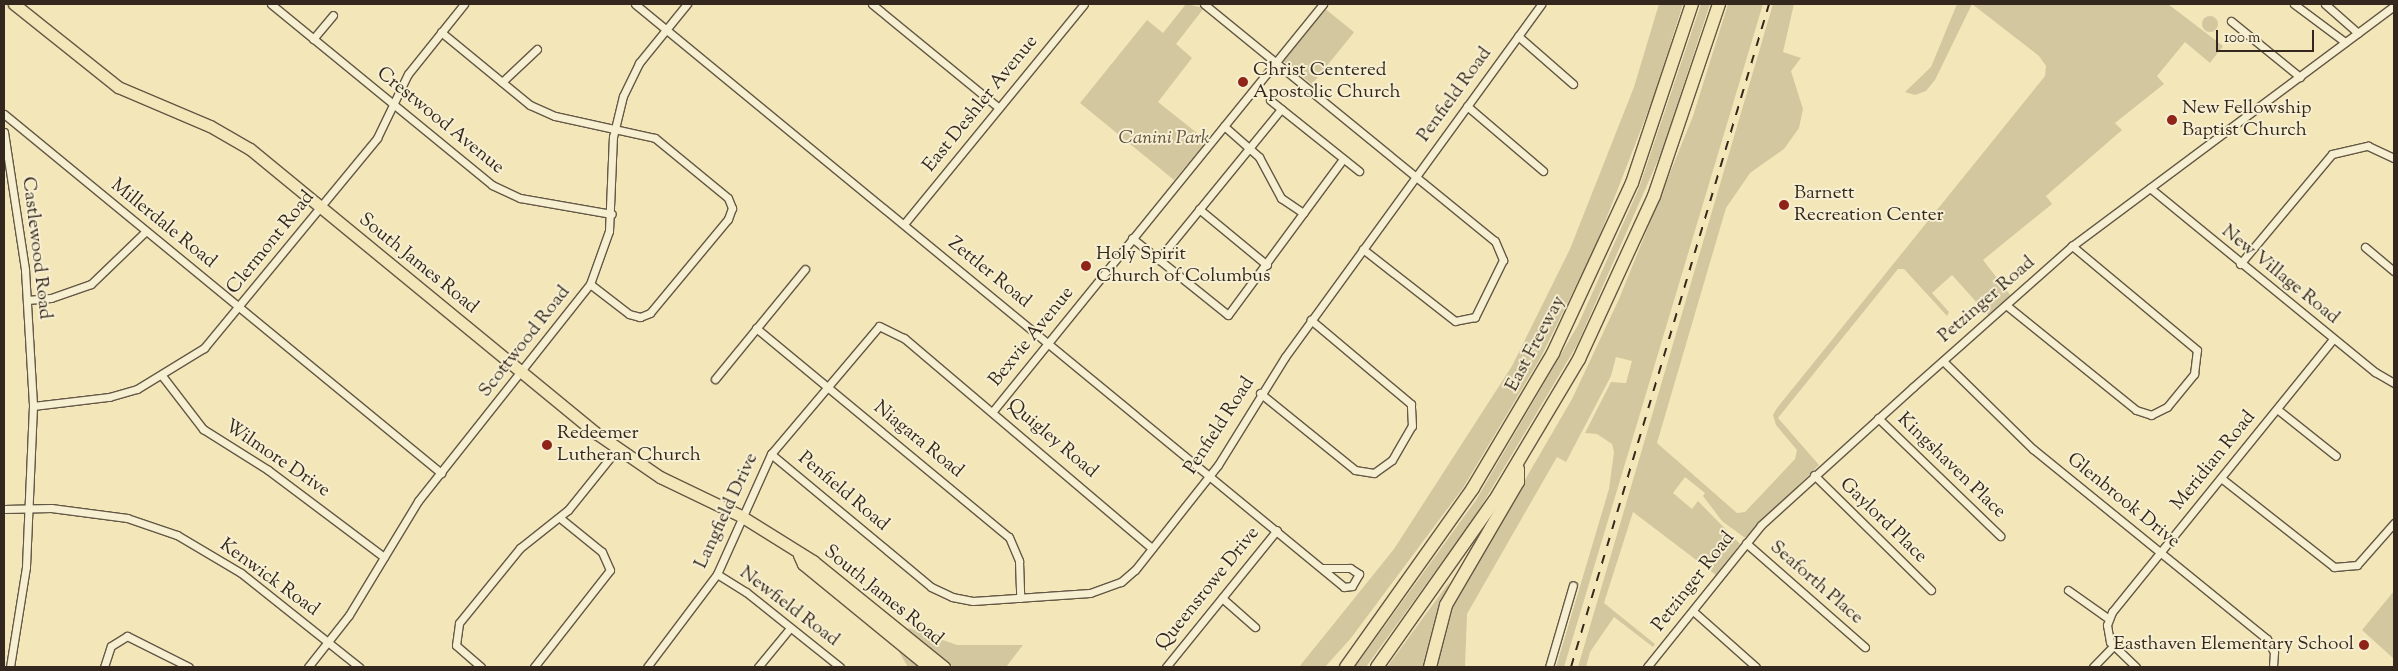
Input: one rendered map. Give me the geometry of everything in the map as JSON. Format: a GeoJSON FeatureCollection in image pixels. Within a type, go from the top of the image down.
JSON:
{"type":"FeatureCollection","features":[{"type":"Feature","properties":{"kind":"highway","name":"East Freeway"},"geometry":{"type":"LineString","coordinates":[[1346,667],[1473,488],[1553,352],[1632,183],[1692,4]]}},
{"type":"Feature","properties":{"kind":"highway"},"geometry":{"type":"LineString","coordinates":[[1377,667],[1519,464],[1579,359],[1638,234],[1681,123],[1719,4]]}},
{"type":"Feature","properties":{"kind":"highway"},"geometry":{"type":"LineString","coordinates":[[1430,667],[1446,605],[1518,482],[1519,464]]}},
{"type":"Feature","properties":{"kind":"main road","name":"South James Road"},"geometry":{"type":"LineString","coordinates":[[14,4],[118,87],[228,136],[321,208],[522,373],[617,448],[670,482],[741,516],[798,555],[813,560],[944,667]]}},
{"type":"Feature","properties":{"kind":"main road","name":"South James Road"},"geometry":{"type":"LineString","coordinates":[[798,555],[803,564],[929,667]]}},
{"type":"Feature","properties":{"kind":"street","name":"Crestwood Avenue"},"geometry":{"type":"LineString","coordinates":[[270,4],[394,106],[510,196],[612,214]]}},
{"type":"Feature","properties":{"kind":"street","name":"Clermont Road"},"geometry":{"type":"LineString","coordinates":[[32,406],[109,397],[163,377],[204,348],[240,308],[377,138],[408,74],[464,4]]}},
{"type":"Feature","properties":{"kind":"street","name":"Zettler Road"},"geometry":{"type":"LineString","coordinates":[[634,4],[1277,530],[1344,587],[1352,586],[1359,574],[1350,568],[1322,568]]}},
{"type":"Feature","properties":{"kind":"street","name":"Scottwood Road"},"geometry":{"type":"LineString","coordinates":[[308,667],[328,642],[384,557],[400,526],[590,284],[606,247],[612,214],[615,126],[632,76],[687,4]]}},
{"type":"Feature","properties":{"kind":"street"},"geometry":{"type":"LineString","coordinates":[[872,4],[999,108]]}},
{"type":"Feature","properties":{"kind":"street","name":"East Deshler Avenue"},"geometry":{"type":"LineString","coordinates":[[904,224],[1084,4]]}},
{"type":"Feature","properties":{"kind":"street"},"geometry":{"type":"LineString","coordinates":[[1204,4],[1496,241],[1502,252],[1502,267],[1481,308],[1465,322],[1446,317],[1363,249]]}},
{"type":"Feature","properties":{"kind":"street","name":"Bexvie Avenue"},"geometry":{"type":"LineString","coordinates":[[993,411],[1323,4]]}},
{"type":"Feature","properties":{"kind":"street","name":"Penfield Road"},"geometry":{"type":"LineString","coordinates":[[771,454],[931,587],[973,601],[1106,590],[1136,570],[1210,476],[1260,393],[1311,320],[1541,4]]}},
{"type":"Feature","properties":{"kind":"street"},"geometry":{"type":"LineString","coordinates":[[2294,4],[2345,42]]}},
{"type":"Feature","properties":{"kind":"street"},"geometry":{"type":"LineString","coordinates":[[2325,4],[2358,33]]}},
{"type":"Feature","properties":{"kind":"street","name":"Petzinger Road"},"geometry":{"type":"LineString","coordinates":[[1648,667],[1746,543],[1814,475],[2072,246],[2394,6]]}},
{"type":"Feature","properties":{"kind":"street"},"geometry":{"type":"LineString","coordinates":[[313,40],[333,15]]}},
{"type":"Feature","properties":{"kind":"street"},"geometry":{"type":"LineString","coordinates":[[2231,21],[2300,77]]}},
{"type":"Feature","properties":{"kind":"street"},"geometry":{"type":"LineString","coordinates":[[441,32],[502,82],[546,113],[615,126],[664,144],[724,192],[732,208],[728,219],[650,313],[640,317],[629,314],[590,284]]}},
{"type":"Feature","properties":{"kind":"street"},"geometry":{"type":"LineString","coordinates":[[1518,36],[1573,84]]}},
{"type":"Feature","properties":{"kind":"street"},"geometry":{"type":"LineString","coordinates":[[502,82],[537,49]]}},
{"type":"Feature","properties":{"kind":"street"},"geometry":{"type":"LineString","coordinates":[[1270,100],[1359,171]]}},
{"type":"Feature","properties":{"kind":"street"},"geometry":{"type":"LineString","coordinates":[[1467,106],[1543,171]]}},
{"type":"Feature","properties":{"kind":"street"},"geometry":{"type":"LineString","coordinates":[[1158,260],[1281,109]]}},
{"type":"Feature","properties":{"kind":"street","name":"Millerdale Road"},"geometry":{"type":"LineString","coordinates":[[4,114],[441,473]]}},
{"type":"Feature","properties":{"kind":"street"},"geometry":{"type":"LineString","coordinates":[[1224,126],[1249,147],[1281,198],[1303,212]]}},
{"type":"Feature","properties":{"kind":"street","name":"Castlewood Road"},"geometry":{"type":"LineString","coordinates":[[4,132],[28,300],[32,406],[30,509],[26,567],[10,667]]}},
{"type":"Feature","properties":{"kind":"street"},"geometry":{"type":"LineString","coordinates":[[2240,264],[2326,158],[2339,150],[2368,146],[2394,158]]}},
{"type":"Feature","properties":{"kind":"street"},"geometry":{"type":"LineString","coordinates":[[1132,238],[1228,315],[1267,265],[1303,212],[1343,159]]}},
{"type":"Feature","properties":{"kind":"street","name":"New Village Road"},"geometry":{"type":"LineString","coordinates":[[2150,188],[2333,339],[2394,383]]}},
{"type":"Feature","properties":{"kind":"street"},"geometry":{"type":"LineString","coordinates":[[1199,209],[1267,265]]}},
{"type":"Feature","properties":{"kind":"street"},"geometry":{"type":"LineString","coordinates":[[28,300],[51,298],[91,284],[146,231]]}},
{"type":"Feature","properties":{"kind":"street"},"geometry":{"type":"LineString","coordinates":[[2006,305],[2136,410],[2151,415],[2167,407],[2194,374],[2199,359],[2192,344],[2072,246]]}},
{"type":"Feature","properties":{"kind":"street"},"geometry":{"type":"LineString","coordinates":[[2365,247],[2394,271]]}},
{"type":"Feature","properties":{"kind":"street"},"geometry":{"type":"LineString","coordinates":[[715,378],[805,268]]}},
{"type":"Feature","properties":{"kind":"street"},"geometry":{"type":"LineString","coordinates":[[1260,393],[1350,466],[1374,473],[1392,460],[1415,414],[1407,399],[1311,320]]}},
{"type":"Feature","properties":{"kind":"street","name":"Langfield Drive"},"geometry":{"type":"LineString","coordinates":[[646,667],[717,574],[741,516],[771,454],[826,386],[879,326]]}},
{"type":"Feature","properties":{"kind":"street","name":"Quigley Road"},"geometry":{"type":"LineString","coordinates":[[879,326],[894,330],[993,411],[1152,548]]}},
{"type":"Feature","properties":{"kind":"street","name":"Niagara Road"},"geometry":{"type":"LineString","coordinates":[[756,328],[1009,537],[1019,561],[1020,598]]}},
{"type":"Feature","properties":{"kind":"street","name":"Meridian Road"},"geometry":{"type":"LineString","coordinates":[[2112,646],[2106,630],[2109,619],[2160,552],[2333,339]]}},
{"type":"Feature","properties":{"kind":"street","name":"Glenbrook Drive"},"geometry":{"type":"LineString","coordinates":[[1943,361],[2033,449],[2267,639],[2274,652],[2273,667]]}},
{"type":"Feature","properties":{"kind":"street","name":"Wilmore Drive"},"geometry":{"type":"LineString","coordinates":[[163,377],[203,429],[268,470],[384,557]]}},
{"type":"Feature","properties":{"kind":"street"},"geometry":{"type":"LineString","coordinates":[[2277,409],[2336,456]]}},
{"type":"Feature","properties":{"kind":"street","name":"Kingshaven Place"},"geometry":{"type":"LineString","coordinates":[[1878,418],[2000,536]]}},
{"type":"Feature","properties":{"kind":"street"},"geometry":{"type":"LineString","coordinates":[[481,667],[461,652],[454,637],[459,623],[520,548],[560,518],[617,448]]}},
{"type":"Feature","properties":{"kind":"street","name":"Gaylord Place"},"geometry":{"type":"LineString","coordinates":[[1814,475],[1931,590]]}},
{"type":"Feature","properties":{"kind":"street"},"geometry":{"type":"LineString","coordinates":[[2221,478],[2323,562],[2350,568],[2365,558],[2394,523]]}},
{"type":"Feature","properties":{"kind":"street","name":"Kenwick Road"},"geometry":{"type":"LineString","coordinates":[[4,510],[30,509],[127,518],[177,535],[241,573],[360,667]]}},
{"type":"Feature","properties":{"kind":"street"},"geometry":{"type":"LineString","coordinates":[[534,667],[610,570],[602,552],[560,518]]}},
{"type":"Feature","properties":{"kind":"street","name":"Queensrowe Drive"},"geometry":{"type":"LineString","coordinates":[[1166,667],[1277,530]]}},
{"type":"Feature","properties":{"kind":"street","name":"Seaforth Place"},"geometry":{"type":"LineString","coordinates":[[1746,543],[1865,647]]}},
{"type":"Feature","properties":{"kind":"street","name":"Newfield Road"},"geometry":{"type":"LineString","coordinates":[[717,574],[840,667]]}},
{"type":"Feature","properties":{"kind":"street"},"geometry":{"type":"LineString","coordinates":[[1549,667],[1573,585]]}},
{"type":"Feature","properties":{"kind":"street"},"geometry":{"type":"LineString","coordinates":[[2068,590],[2109,619]]}},
{"type":"Feature","properties":{"kind":"street"},"geometry":{"type":"LineString","coordinates":[[1222,598],[1255,627]]}},
{"type":"Feature","properties":{"kind":"street"},"geometry":{"type":"LineString","coordinates":[[1693,611],[1756,667]]}},
{"type":"Feature","properties":{"kind":"street"},"geometry":{"type":"LineString","coordinates":[[758,667],[790,628]]}},
{"type":"Feature","properties":{"kind":"street"},"geometry":{"type":"LineString","coordinates":[[104,667],[111,646],[118,639],[136,638],[189,667]]}},
{"type":"Feature","properties":{"kind":"street"},"geometry":{"type":"LineString","coordinates":[[2092,667],[2112,646],[2136,667]]}},
{"type":"Feature","properties":{"kind":"street"},"geometry":{"type":"LineString","coordinates":[[1655,658],[1655,667]]}},
{"type":"Feature","properties":{"kind":"green space","name":"Canini Park"},"geometry":{"type":"Polygon","coordinates":[[[1186,4],[1204,8],[1176,44],[1192,58],[1158,102],[1207,141],[1174,180],[1080,103],[1147,20],[1163,33],[1186,4]]]}},
{"type":"Feature","properties":{"kind":"green space"},"geometry":{"type":"Polygon","coordinates":[[[1659,4],[1683,4],[1654,96],[1596,245],[1541,357],[1463,488],[1351,638],[1325,667],[1299,667],[1394,549],[1512,366],[1570,249],[1634,87],[1659,4]]]}},
{"type":"Feature","properties":{"kind":"green space"},"geometry":{"type":"Polygon","coordinates":[[[1701,4],[1710,4],[1662,151],[1577,345],[1476,515],[1366,667],[1355,667],[1476,500],[1578,325],[1639,188],[1701,4]]]}},
{"type":"Feature","properties":{"kind":"green space"},"geometry":{"type":"Polygon","coordinates":[[[1728,4],[1763,4],[1564,667],[1556,667],[1609,489],[1614,452],[1612,444],[1597,434],[1585,433],[1611,382],[1626,383],[1632,361],[1616,357],[1611,376],[1566,462],[1557,457],[1467,614],[1465,667],[1436,667],[1452,605],[1572,399],[1619,299],[1693,116],[1728,4]]]}},
{"type":"Feature","properties":{"kind":"green space"},"geometry":{"type":"Polygon","coordinates":[[[1773,4],[1794,4],[1783,52],[1801,58],[1791,71],[1803,109],[1799,128],[1784,149],[1750,173],[1726,208],[1657,443],[1737,513],[1745,512],[1795,459],[1797,450],[1776,425],[1773,415],[1777,408],[2045,76],[2046,66],[2039,56],[1972,4],[2168,4],[2223,46],[2210,63],[2185,42],[2157,76],[2164,84],[2115,123],[2122,130],[2046,196],[2052,204],[1983,260],[2011,296],[1988,315],[1952,275],[1932,293],[1949,312],[1947,316],[1904,269],[1898,269],[1778,418],[1819,465],[1745,538],[1722,521],[1703,496],[1705,493],[1685,477],[1673,493],[1692,509],[1698,501],[1740,544],[1716,575],[1633,512],[1604,603],[1655,644],[1653,647],[1614,617],[1590,652],[1586,667],[1578,667],[1773,4]]]}},
{"type":"Feature","properties":{"kind":"green space"},"geometry":{"type":"Polygon","coordinates":[[[1957,4],[1972,4],[1935,80],[1926,91],[1915,95],[1905,92],[1931,67],[1957,4]]]}},
{"type":"Feature","properties":{"kind":"green space"},"geometry":{"type":"Polygon","coordinates":[[[1323,7],[1354,32],[1312,84],[1281,59],[1323,7]]]}},
{"type":"Feature","properties":{"kind":"green space"},"geometry":{"type":"Polygon","coordinates":[[[2207,16],[2213,16],[2218,21],[2216,30],[2207,32],[2202,27],[2202,21],[2207,16]]]}},
{"type":"Feature","properties":{"kind":"green space"},"geometry":{"type":"Polygon","coordinates":[[[1450,581],[1431,634],[1426,667],[1387,667],[1450,581]]]}},
{"type":"Feature","properties":{"kind":"green space"},"geometry":{"type":"Polygon","coordinates":[[[2394,591],[2394,659],[2362,630],[2394,591]]]}},
{"type":"Feature","properties":{"kind":"green space"},"geometry":{"type":"Polygon","coordinates":[[[909,628],[957,645],[1023,645],[1006,667],[954,667],[906,631],[909,628]]]}},
{"type":"Feature","properties":{"kind":"green space"},"geometry":{"type":"Polygon","coordinates":[[[895,645],[920,667],[908,667],[895,645]]]}},
{"type":"Feature","properties":{"kind":"railway"},"geometry":{"type":"LineString","coordinates":[[1571,667],[1769,4]]}},
{"type":"Feature","properties":{"kind":"place","name":"Christ Centered Apostolic Church"},"geometry":{"type":"Point","coordinates":[1243,82]}},
{"type":"Feature","properties":{"kind":"place","name":"New Fellowship Baptist Church"},"geometry":{"type":"Point","coordinates":[2172,120]}},
{"type":"Feature","properties":{"kind":"place","name":"Barnett Recreation Center"},"geometry":{"type":"Point","coordinates":[1784,205]}},
{"type":"Feature","properties":{"kind":"place","name":"Holy Spirit Church of Columbus"},"geometry":{"type":"Point","coordinates":[1086,266]}},
{"type":"Feature","properties":{"kind":"place","name":"Redeemer Lutheran Church"},"geometry":{"type":"Point","coordinates":[547,445]}},
{"type":"Feature","properties":{"kind":"place","name":"Easthaven Elementary School"},"geometry":{"type":"Point","coordinates":[2364,645]}}]}
